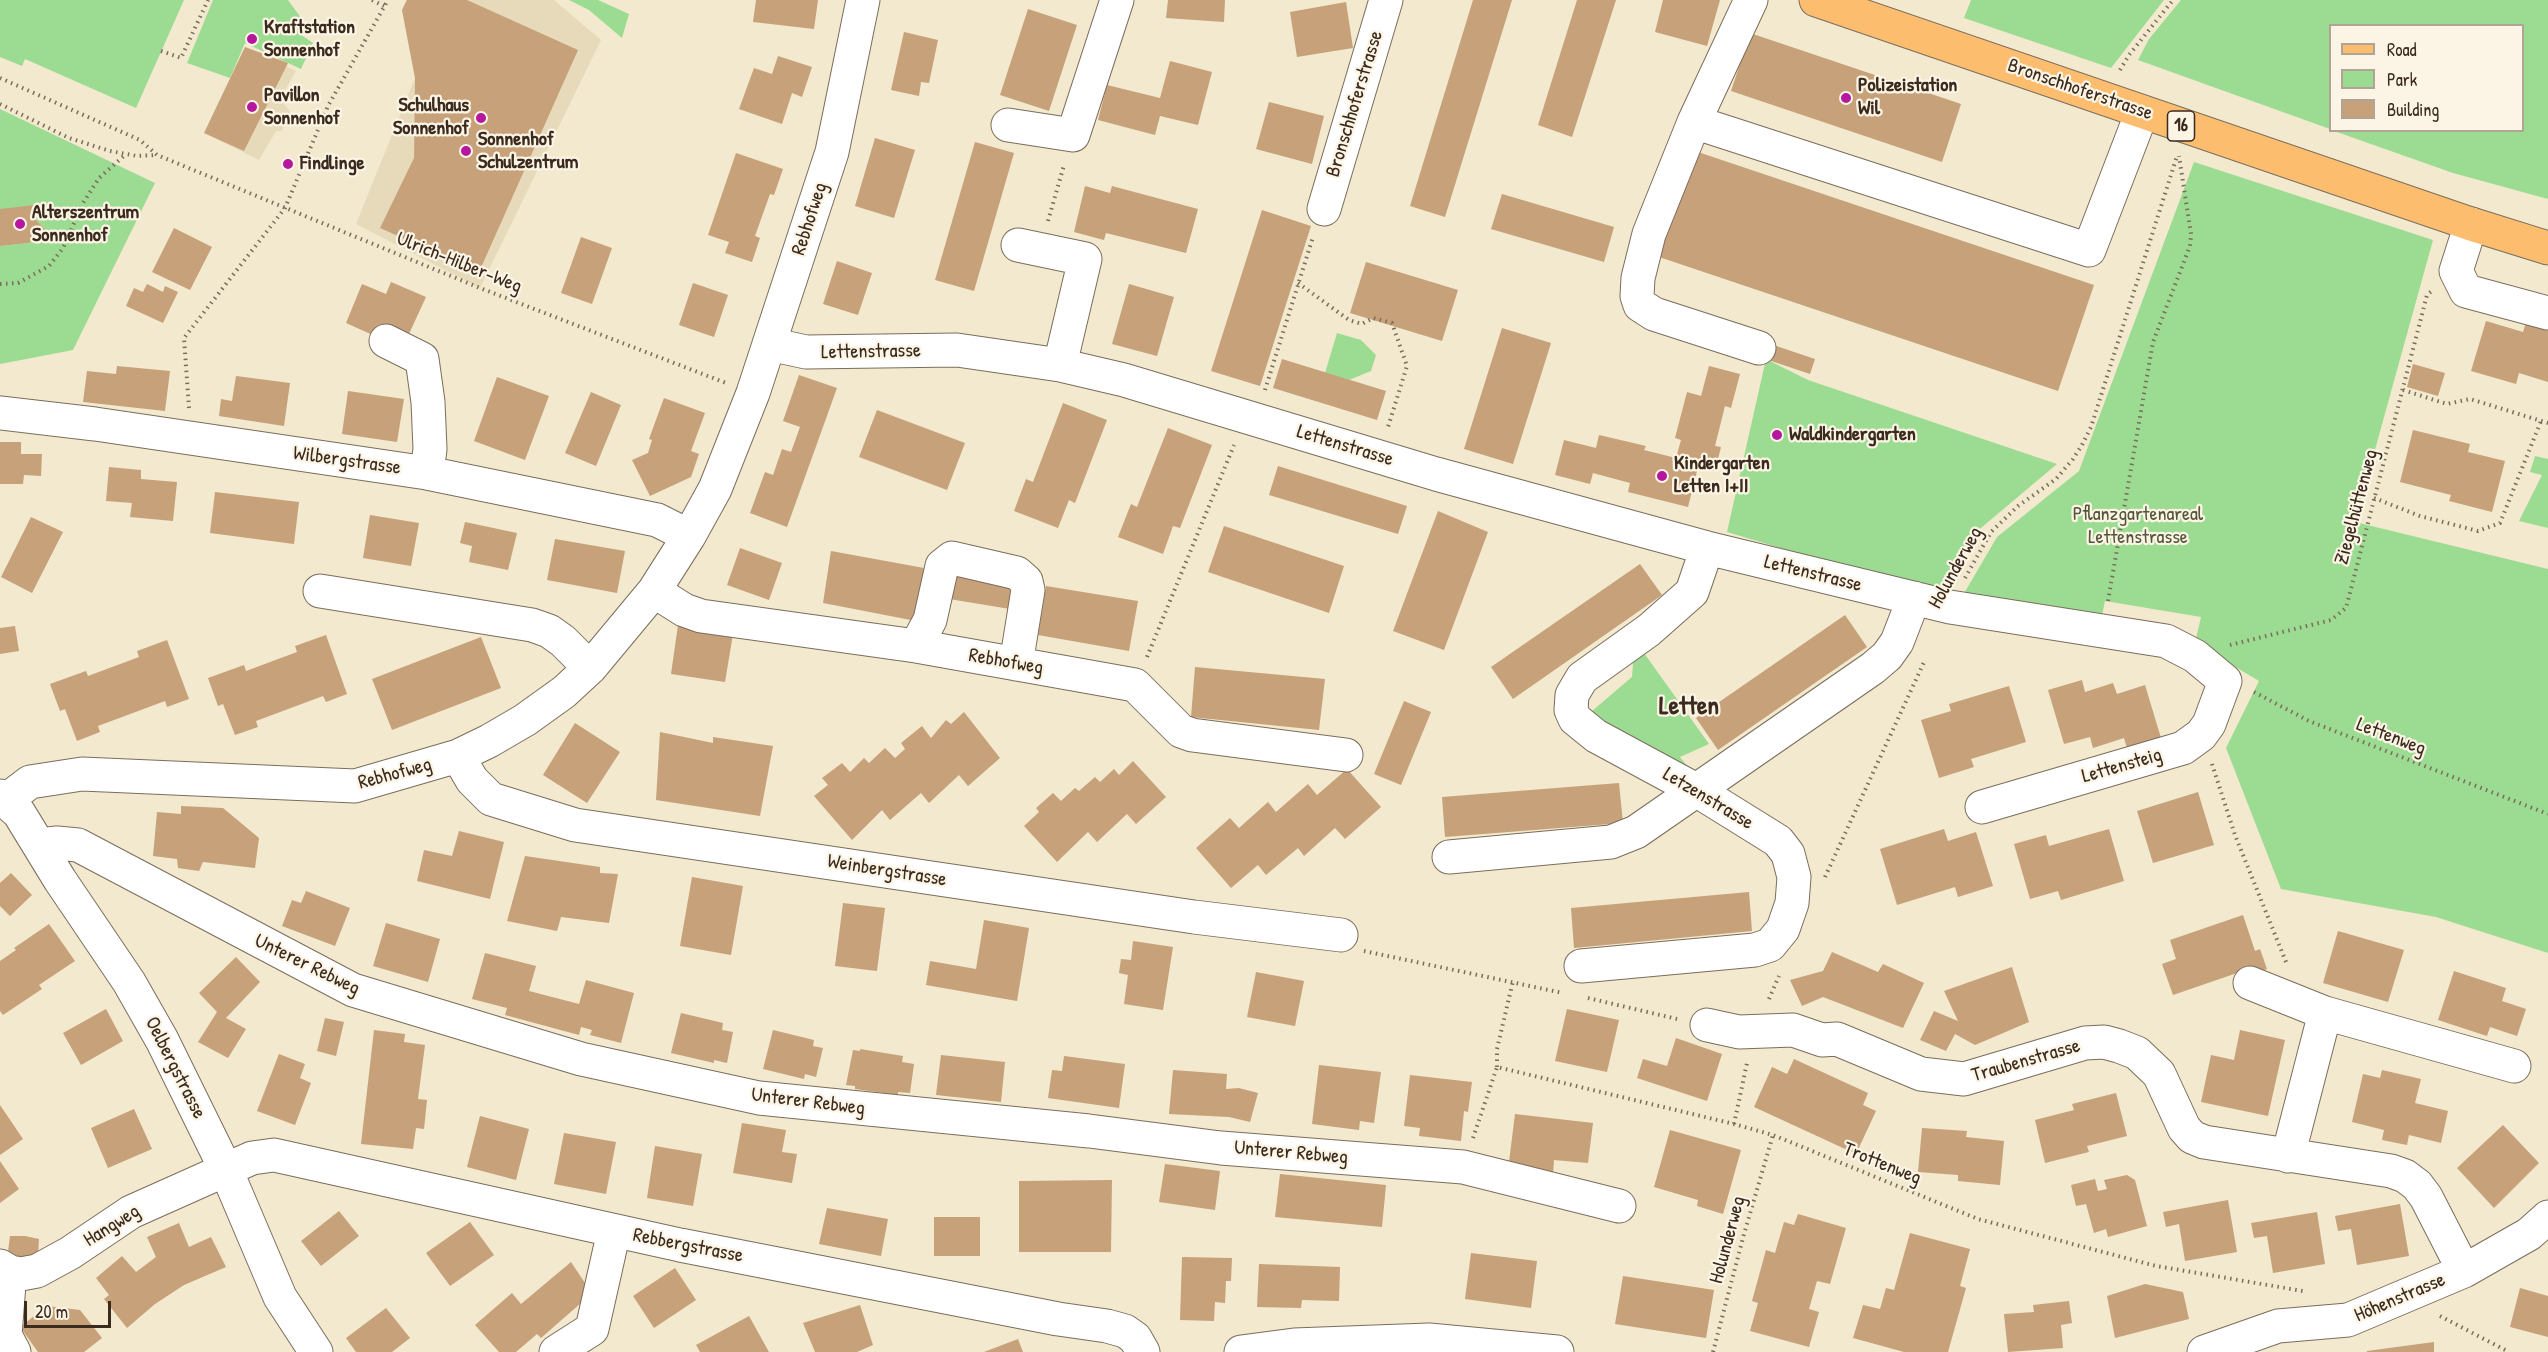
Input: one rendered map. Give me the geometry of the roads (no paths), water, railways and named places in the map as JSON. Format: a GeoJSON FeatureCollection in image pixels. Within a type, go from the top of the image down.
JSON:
{"type":"FeatureCollection","features":[{"type":"Feature","properties":{"kind":"main road","name":"Bronschhoferstrasse"},"geometry":{"type":"LineString","coordinates":[[1816,0],[2471,224],[2548,248]]}},
{"type":"Feature","properties":{"kind":"street","name":"Rebhofweg"},"geometry":{"type":"LineString","coordinates":[[3,798],[30,782],[82,774],[355,786],[458,756],[525,720],[564,692],[590,668],[654,591],[689,536],[715,489],[753,393],[832,152],[863,0]]}},
{"type":"Feature","properties":{"kind":"street"},"geometry":{"type":"LineString","coordinates":[[1008,125],[1072,135],[1118,0]]}},
{"type":"Feature","properties":{"kind":"street","name":"Bronschhoferstrasse"},"geometry":{"type":"LineString","coordinates":[[1324,208],[1386,0]]}},
{"type":"Feature","properties":{"kind":"street"},"geometry":{"type":"LineString","coordinates":[[1751,0],[1694,122],[1649,234],[1638,278],[1637,296],[1640,305],[1654,314],[1759,348]]}},
{"type":"Feature","properties":{"kind":"street"},"geometry":{"type":"LineString","coordinates":[[1694,122],[2089,250],[2142,112]]}},
{"type":"Feature","properties":{"kind":"street"},"geometry":{"type":"LineString","coordinates":[[2471,224],[2456,271],[2466,291],[2548,313]]}},
{"type":"Feature","properties":{"kind":"street"},"geometry":{"type":"LineString","coordinates":[[1029,247],[1085,259],[1060,365]]}},
{"type":"Feature","properties":{"kind":"street"},"geometry":{"type":"LineString","coordinates":[[386,341],[422,359],[428,402],[430,449],[427,473]]}},
{"type":"Feature","properties":{"kind":"street","name":"Lettenstrasse"},"geometry":{"type":"LineString","coordinates":[[769,344],[806,352],[957,350],[1060,365],[1124,380],[1379,457],[1707,548],[1950,607],[2166,641],[2195,656],[2225,681]]}},
{"type":"Feature","properties":{"kind":"street","name":"Wilbergstrasse"},"geometry":{"type":"LineString","coordinates":[[0,413],[72,421],[427,473],[657,520],[689,536]]}},
{"type":"Feature","properties":{"kind":"street","name":"Letzenstrasse"},"geometry":{"type":"LineString","coordinates":[[1578,986],[1770,945],[1783,928],[1792,903],[1794,877],[1788,854],[1778,841],[1696,790],[1596,736],[1575,719],[1571,710],[1572,695],[1582,678],[1649,630],[1692,592],[1707,548]]}},
{"type":"Feature","properties":{"kind":"street"},"geometry":{"type":"LineString","coordinates":[[916,646],[930,620],[942,566],[952,558],[1017,573],[1026,581],[1028,590],[1016,664]]}},
{"type":"Feature","properties":{"kind":"street"},"geometry":{"type":"LineString","coordinates":[[320,591],[532,625],[563,641],[590,668]]}},
{"type":"Feature","properties":{"kind":"street","name":"Rebhofweg"},"geometry":{"type":"LineString","coordinates":[[654,591],[684,610],[701,616],[916,646],[1135,685],[1181,731],[1192,735],[1346,756]]}},
{"type":"Feature","properties":{"kind":"street"},"geometry":{"type":"LineString","coordinates":[[1449,857],[1611,842],[1636,832],[1856,682],[1887,656],[1904,627],[1914,598]]}},
{"type":"Feature","properties":{"kind":"street","name":"Lettensteig"},"geometry":{"type":"LineString","coordinates":[[1982,807],[2183,748],[2201,735],[2208,724],[2225,681]]}},
{"type":"Feature","properties":{"kind":"street","name":"Weinbergstrasse"},"geometry":{"type":"LineString","coordinates":[[458,756],[472,780],[491,799],[575,825],[1194,917],[1341,935]]}},
{"type":"Feature","properties":{"kind":"street","name":"Oelbergstrasse"},"geometry":{"type":"LineString","coordinates":[[3,798],[19,813],[60,880],[129,982],[162,1040],[226,1170],[280,1297],[316,1352]]}},
{"type":"Feature","properties":{"kind":"street","name":"Unterer Rebweg"},"geometry":{"type":"LineString","coordinates":[[39,845],[57,843],[78,845],[353,990],[581,1059],[759,1098],[1089,1131],[1221,1148],[1463,1167],[1619,1206]]}},
{"type":"Feature","properties":{"kind":"street"},"geometry":{"type":"LineString","coordinates":[[2250,983],[2325,1013],[2514,1066]]}},
{"type":"Feature","properties":{"kind":"street"},"geometry":{"type":"LineString","coordinates":[[2288,1156],[2325,1013]]}},
{"type":"Feature","properties":{"kind":"street","name":"Traubenstrasse"},"geometry":{"type":"LineString","coordinates":[[1707,1025],[1739,1032],[1793,1030],[1822,1040],[1837,1039],[1921,1074],[1964,1079],[2085,1043],[2111,1044],[2137,1053],[2154,1068],[2167,1088],[2177,1116],[2192,1137],[2204,1142],[2391,1171],[2405,1176],[2417,1185],[2426,1197],[2464,1271]]}},
{"type":"Feature","properties":{"kind":"street","name":"Rebbergstrasse"},"geometry":{"type":"LineString","coordinates":[[226,1170],[252,1158],[274,1155],[614,1231],[1058,1319],[1107,1326],[1130,1334],[1143,1352]]}},
{"type":"Feature","properties":{"kind":"street","name":"Hangweg"},"geometry":{"type":"LineString","coordinates":[[5,1269],[21,1274],[37,1271],[53,1264],[131,1212],[226,1170]]}},
{"type":"Feature","properties":{"kind":"street","name":"Höhenstrasse"},"geometry":{"type":"LineString","coordinates":[[2204,1352],[2278,1326],[2348,1320],[2464,1271],[2529,1234],[2548,1217]]}},
{"type":"Feature","properties":{"kind":"street"},"geometry":{"type":"LineString","coordinates":[[556,1352],[592,1329],[614,1231]]}},
{"type":"Feature","properties":{"kind":"street"},"geometry":{"type":"LineString","coordinates":[[5,1269],[5,1335],[14,1352]]}},
{"type":"Feature","properties":{"kind":"street"},"geometry":{"type":"LineString","coordinates":[[1241,1352],[1294,1345],[1429,1340],[1557,1352]]}},
{"type":"Feature","properties":{"kind":"place","name":"Kraftstation Sonnenhof"},"geometry":{"type":"Point","coordinates":[252,39]}},
{"type":"Feature","properties":{"kind":"place","name":"Polizeistation Wil"},"geometry":{"type":"Point","coordinates":[1846,98]}},
{"type":"Feature","properties":{"kind":"place","name":"Pavillon Sonnenhof"},"geometry":{"type":"Point","coordinates":[252,107]}},
{"type":"Feature","properties":{"kind":"place","name":"Schulhaus Sonnenhof"},"geometry":{"type":"Point","coordinates":[481,118]}},
{"type":"Feature","properties":{"kind":"place","name":"Sonnenhof Schulzentrum"},"geometry":{"type":"Point","coordinates":[466,151]}},
{"type":"Feature","properties":{"kind":"place","name":"Findlinge"},"geometry":{"type":"Point","coordinates":[288,164]}},
{"type":"Feature","properties":{"kind":"place","name":"Alterszentrum Sonnenhof"},"geometry":{"type":"Point","coordinates":[20,224]}},
{"type":"Feature","properties":{"kind":"place","name":"Waldkindergarten"},"geometry":{"type":"Point","coordinates":[1777,435]}},
{"type":"Feature","properties":{"kind":"place","name":"Kindergarten Letten I+II"},"geometry":{"type":"Point","coordinates":[1662,476]}},
{"type":"Feature","properties":{"kind":"district","name":"Letten"},"geometry":{"type":"Point","coordinates":[1689,707]}},
{"type":"Feature","properties":{"kind":"park label","name":"Pflanzgartenareal Lettenstrasse"},"geometry":{"type":"Point","coordinates":[2138,526]}}]}
